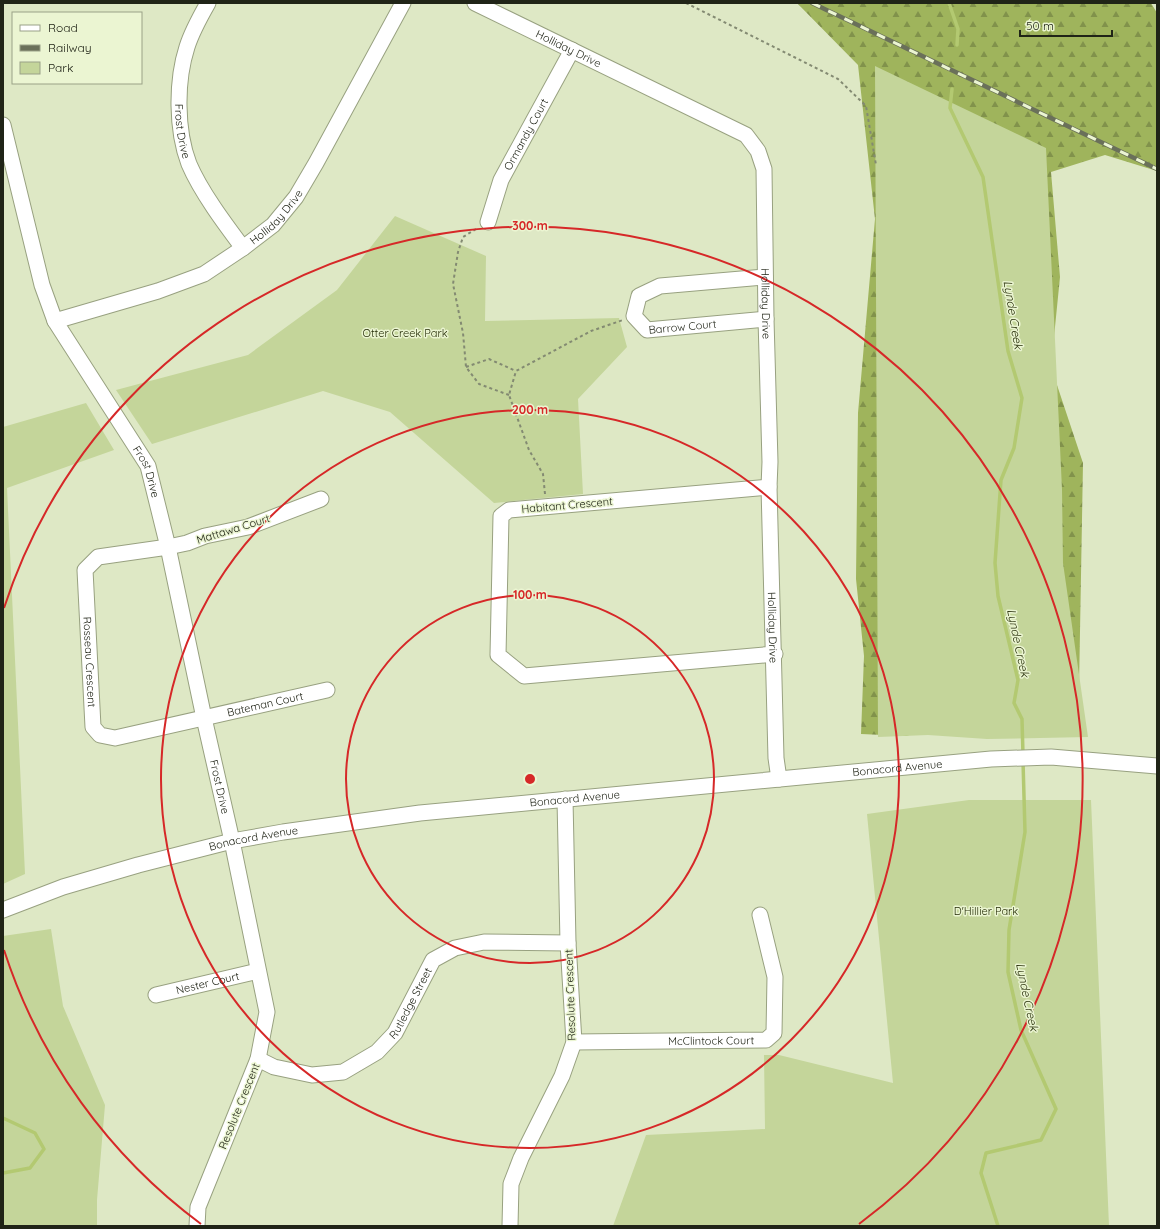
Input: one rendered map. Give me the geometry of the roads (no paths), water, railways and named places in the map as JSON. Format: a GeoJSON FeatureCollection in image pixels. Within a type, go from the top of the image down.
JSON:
{"type":"FeatureCollection","features":[{"type":"Feature","properties":{"kind":"street","name":"Frost Drive"},"geometry":{"type":"LineString","coordinates":[[208,3],[196,24],[186,48],[180,81],[179,114],[183,141],[189,163],[202,188],[243,248]]}},
{"type":"Feature","properties":{"kind":"street","name":"Holliday Drive"},"geometry":{"type":"LineString","coordinates":[[55,321],[158,291],[204,274],[243,248],[273,225],[296,197],[316,163],[403,3]]}},
{"type":"Feature","properties":{"kind":"street","name":"Holliday Drive"},"geometry":{"type":"LineString","coordinates":[[475,3],[746,135],[758,151],[764,169],[765,278],[770,462],[769,487],[776,758],[779,779]]}},
{"type":"Feature","properties":{"kind":"street","name":"Ormandy Court"},"geometry":{"type":"LineString","coordinates":[[488,222],[500,180],[572,50]]}},
{"type":"Feature","properties":{"kind":"street","name":"Frost Drive"},"geometry":{"type":"LineString","coordinates":[[3,125],[42,285],[55,321],[148,466],[168,547],[232,841]]}},
{"type":"Feature","properties":{"kind":"street","name":"Barrow Court"},"geometry":{"type":"LineString","coordinates":[[765,278],[660,286],[639,296],[634,316],[647,330],[766,319]]}},
{"type":"Feature","properties":{"kind":"street","name":"Habitant Crescent"},"geometry":{"type":"LineString","coordinates":[[769,487],[509,510],[501,516],[498,655],[524,676],[774,654]]}},
{"type":"Feature","properties":{"kind":"street","name":"Mattawa Court"},"geometry":{"type":"LineString","coordinates":[[168,547],[187,543],[205,536],[248,526],[321,499]]}},
{"type":"Feature","properties":{"kind":"street","name":"Rosseau Crescent"},"geometry":{"type":"LineString","coordinates":[[168,547],[98,557],[85,570],[93,727],[100,735],[115,738],[204,718]]}},
{"type":"Feature","properties":{"kind":"street","name":"Bateman Court"},"geometry":{"type":"LineString","coordinates":[[204,718],[327,690]]}},
{"type":"Feature","properties":{"kind":"street","name":"Bonacord Avenue"},"geometry":{"type":"LineString","coordinates":[[3,910],[63,887],[138,865],[232,841],[283,832],[420,813],[990,759],[1051,758],[1157,766]]}},
{"type":"Feature","properties":{"kind":"street","name":"Resolute Crescent"},"geometry":{"type":"LineString","coordinates":[[510,1226],[512,1184],[521,1158],[562,1076],[574,1042],[568,943],[565,800]]}},
{"type":"Feature","properties":{"kind":"street","name":"Resolute Crescent"},"geometry":{"type":"LineString","coordinates":[[197,1226],[198,1207],[258,1059],[266,1012],[232,841]]}},
{"type":"Feature","properties":{"kind":"street","name":"McClintock Court"},"geometry":{"type":"LineString","coordinates":[[574,1042],[766,1040],[774,1033],[775,977],[760,915]]}},
{"type":"Feature","properties":{"kind":"street","name":"Rutledge Street"},"geometry":{"type":"LineString","coordinates":[[258,1059],[274,1067],[312,1075],[343,1072],[377,1052],[395,1033],[433,960],[455,948],[484,942],[568,943]]}},
{"type":"Feature","properties":{"kind":"street","name":"Nester Court"},"geometry":{"type":"LineString","coordinates":[[156,995],[258,971]]}},
{"type":"Feature","properties":{"kind":"waterway","name":"Lynde Creek"},"geometry":{"type":"LineString","coordinates":[[949,3],[958,29],[957,45]]}},
{"type":"Feature","properties":{"kind":"waterway","name":"Lynde Creek"},"geometry":{"type":"LineString","coordinates":[[952,89],[950,108],[983,177],[1008,351],[1022,398],[1014,448],[1001,480],[995,563],[998,596],[1018,680],[1014,703],[1022,719],[1023,755]]}},
{"type":"Feature","properties":{"kind":"waterway","name":"Lynde Creek"},"geometry":{"type":"LineString","coordinates":[[998,1226],[981,1173],[986,1153],[1041,1140],[1056,1109],[1021,1030],[1008,972],[1009,930],[1025,832],[1023,761]]}},
{"type":"Feature","properties":{"kind":"waterway"},"geometry":{"type":"LineString","coordinates":[[3,1118],[35,1133],[44,1149],[30,1168],[3,1173]]}},
{"type":"Feature","properties":{"kind":"railway"},"geometry":{"type":"LineString","coordinates":[[812,3],[1157,169]]}},
{"type":"Feature","properties":{"kind":"park label","name":"Otter Creek Park"},"geometry":{"type":"Point","coordinates":[405,333]}},
{"type":"Feature","properties":{"kind":"park label","name":"D'Hillier Park"},"geometry":{"type":"Point","coordinates":[986,911]}}]}
